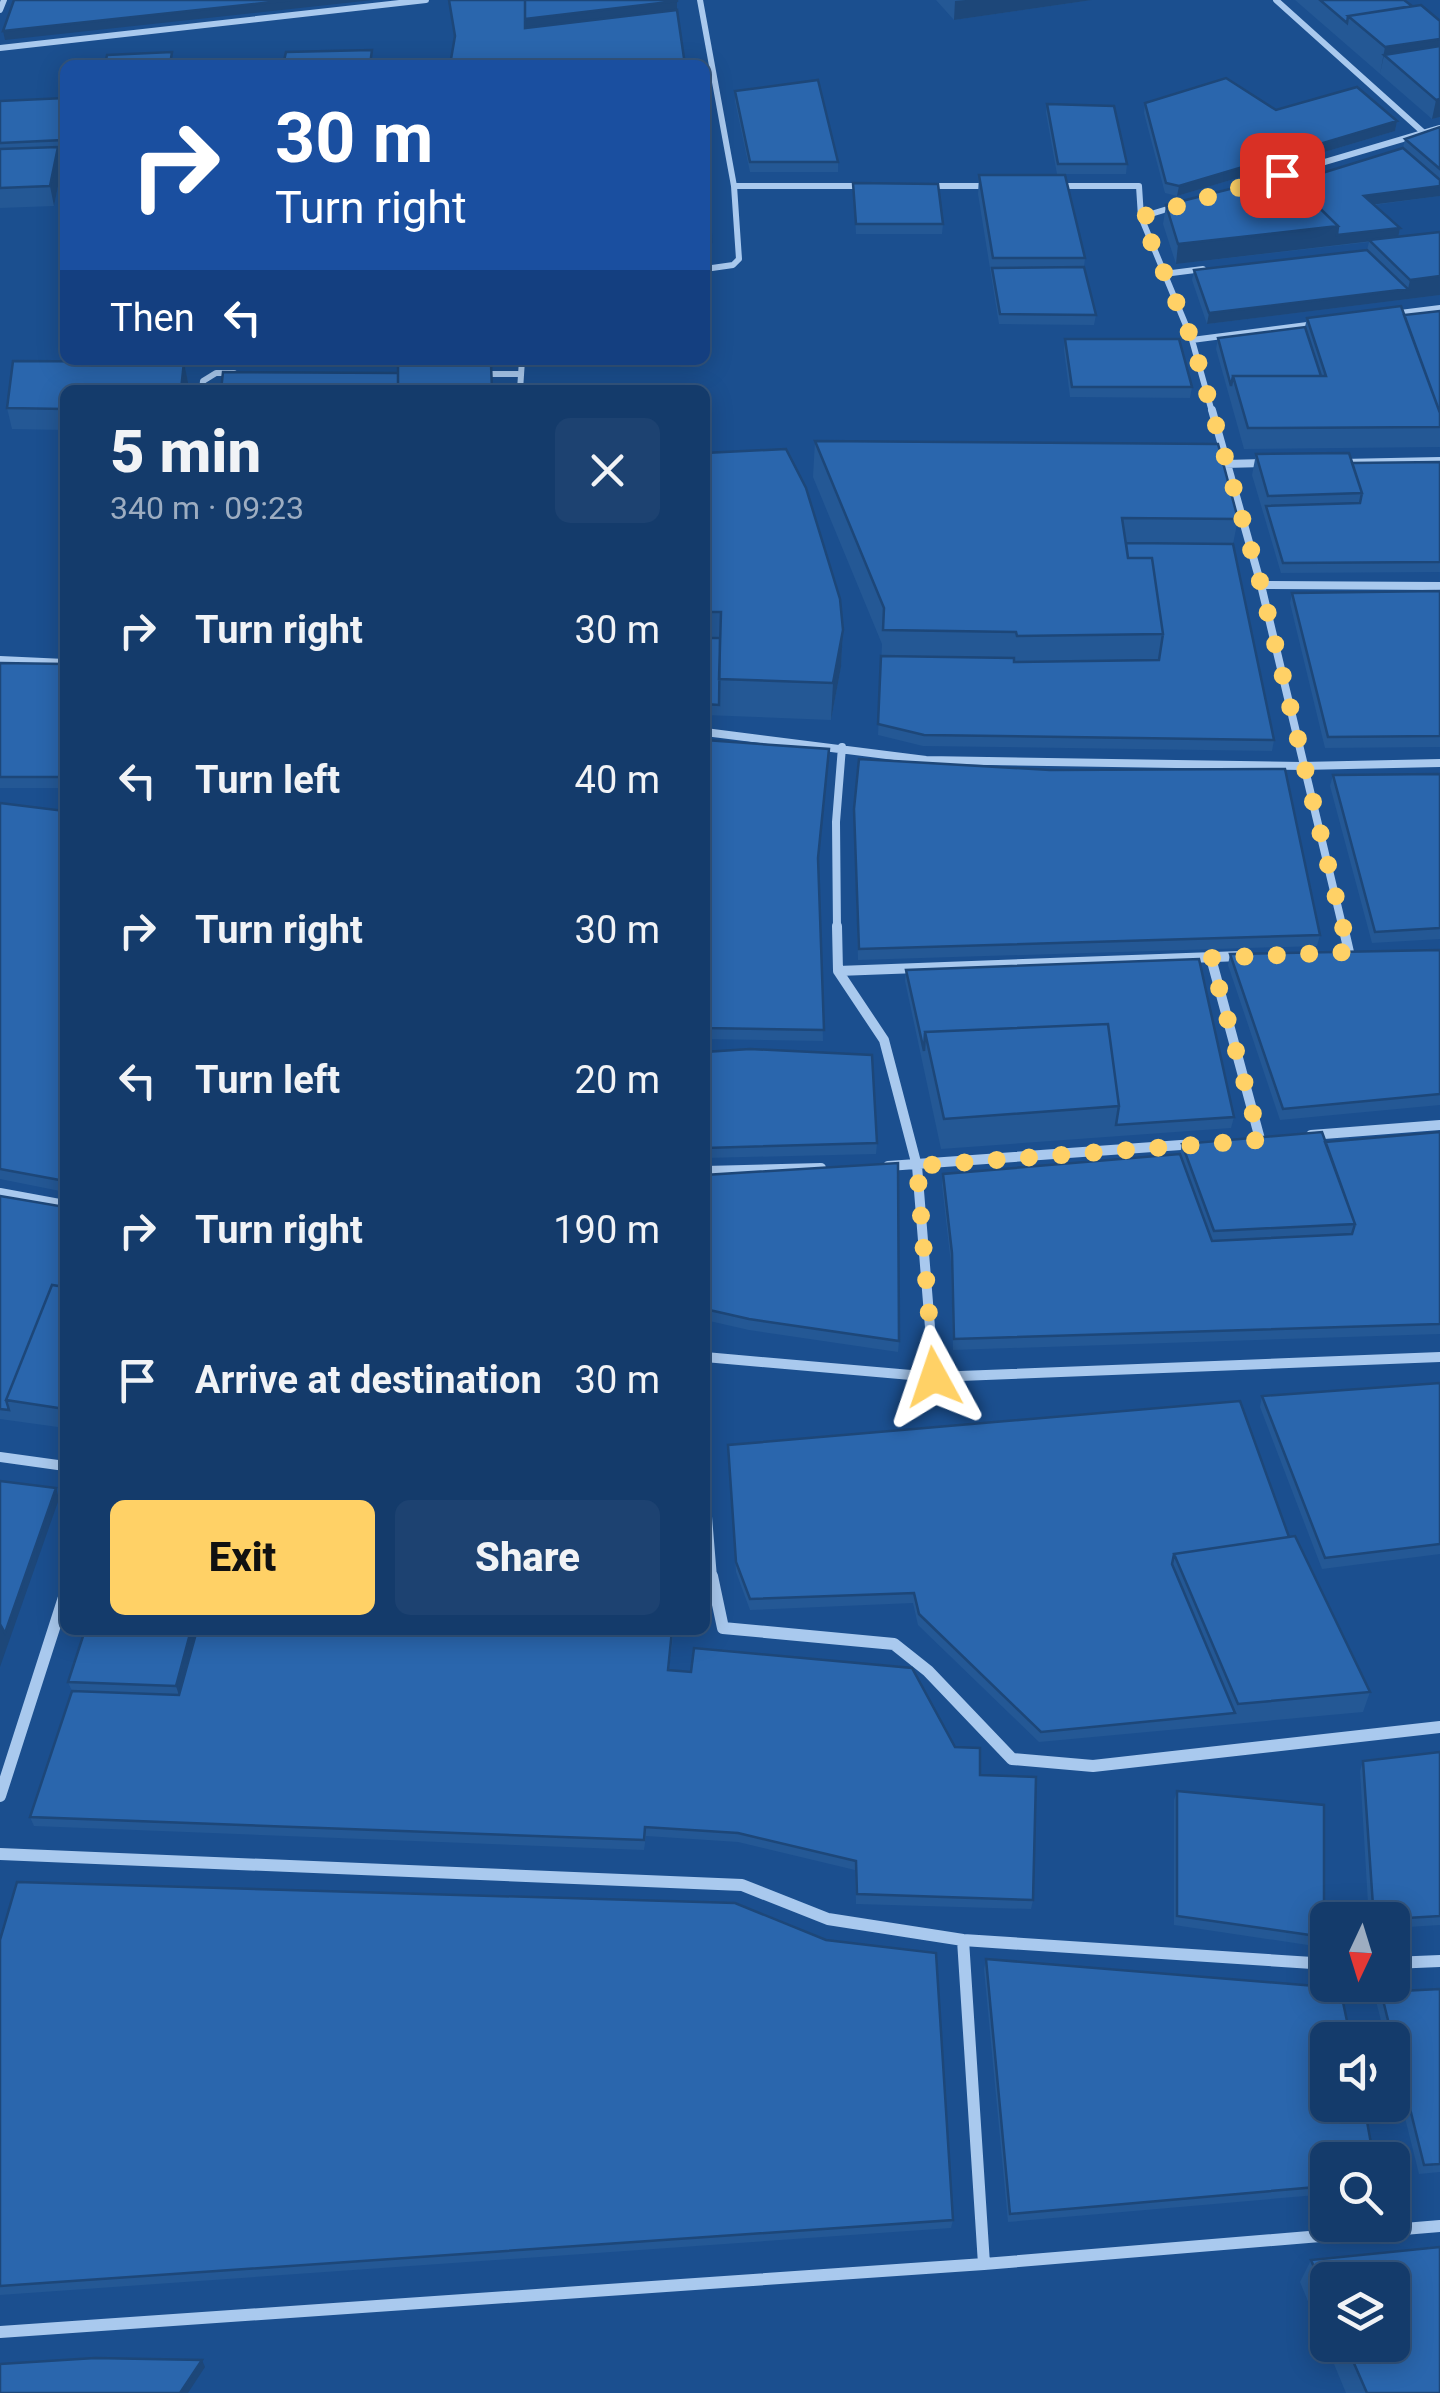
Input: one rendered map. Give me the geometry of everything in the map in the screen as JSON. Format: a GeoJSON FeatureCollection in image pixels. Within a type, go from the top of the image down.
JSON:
{"type":"FeatureCollection","features":[{"type":"Feature","properties":{"kind":"street"},"geometry":{"type":"LineString","coordinates":[[0,10],[4,0]]}},
{"type":"Feature","properties":{"kind":"street"},"geometry":{"type":"LineString","coordinates":[[0,48],[426,0]]}},
{"type":"Feature","properties":{"kind":"street"},"geometry":{"type":"LineString","coordinates":[[700,0],[734,186],[739,260],[710,268]]}},
{"type":"Feature","properties":{"kind":"street"},"geometry":{"type":"LineString","coordinates":[[1276,0],[1424,133]]}},
{"type":"Feature","properties":{"kind":"street"},"geometry":{"type":"LineString","coordinates":[[1236,189],[1440,128]]}},
{"type":"Feature","properties":{"kind":"street"},"geometry":{"type":"LineString","coordinates":[[734,186],[869,186]]}},
{"type":"Feature","properties":{"kind":"street"},"geometry":{"type":"LineString","coordinates":[[908,186],[1004,186]]}},
{"type":"Feature","properties":{"kind":"street"},"geometry":{"type":"LineString","coordinates":[[1042,186],[1139,186],[1141,217],[1192,340],[1261,585],[1349,952]]}},
{"type":"Feature","properties":{"kind":"street"},"geometry":{"type":"LineString","coordinates":[[1141,217],[1179,206]]}},
{"type":"Feature","properties":{"kind":"street"},"geometry":{"type":"LineString","coordinates":[[1164,274],[1224,267]]}},
{"type":"Feature","properties":{"kind":"street"},"geometry":{"type":"LineString","coordinates":[[1383,315],[1440,308]]}},
{"type":"Feature","properties":{"kind":"street"},"geometry":{"type":"LineString","coordinates":[[1192,340],[1326,322]]}},
{"type":"Feature","properties":{"kind":"street"},"geometry":{"type":"LineString","coordinates":[[520,385],[521,365]]}},
{"type":"Feature","properties":{"kind":"street"},"geometry":{"type":"LineString","coordinates":[[203,385],[216,373],[249,374]]}},
{"type":"Feature","properties":{"kind":"street"},"geometry":{"type":"LineString","coordinates":[[462,374],[520,374]]}},
{"type":"Feature","properties":{"kind":"street"},"geometry":{"type":"LineString","coordinates":[[1323,463],[1440,462]]}},
{"type":"Feature","properties":{"kind":"street"},"geometry":{"type":"LineString","coordinates":[[1226,464],[1284,463]]}},
{"type":"Feature","properties":{"kind":"street"},"geometry":{"type":"LineString","coordinates":[[1261,585],[1440,586]]}},
{"type":"Feature","properties":{"kind":"street"},"geometry":{"type":"LineString","coordinates":[[0,660],[60,663]]}},
{"type":"Feature","properties":{"kind":"street"},"geometry":{"type":"LineString","coordinates":[[710,733],[926,760],[1302,766],[1440,763]]}},
{"type":"Feature","properties":{"kind":"street"},"geometry":{"type":"LineString","coordinates":[[842,747],[836,822],[838,972],[884,1040],[917,1166],[934,1377]]}},
{"type":"Feature","properties":{"kind":"street"},"geometry":{"type":"LineString","coordinates":[[1330,953],[1367,952]]}},
{"type":"Feature","properties":{"kind":"street"},"geometry":{"type":"LineString","coordinates":[[838,972],[1251,956]]}},
{"type":"Feature","properties":{"kind":"street"},"geometry":{"type":"LineString","coordinates":[[1211,958],[1260,1140]]}},
{"type":"Feature","properties":{"kind":"street"},"geometry":{"type":"LineString","coordinates":[[1296,1136],[1440,1125]]}},
{"type":"Feature","properties":{"kind":"street"},"geometry":{"type":"LineString","coordinates":[[1240,1141],[1278,1138]]}},
{"type":"Feature","properties":{"kind":"street"},"geometry":{"type":"LineString","coordinates":[[878,1167],[1202,1144]]}},
{"type":"Feature","properties":{"kind":"street"},"geometry":{"type":"LineString","coordinates":[[710,1171],[840,1168]]}},
{"type":"Feature","properties":{"kind":"street"},"geometry":{"type":"LineString","coordinates":[[0,1193],[60,1204]]}},
{"type":"Feature","properties":{"kind":"street"},"geometry":{"type":"LineString","coordinates":[[710,1357],[934,1377],[1440,1357]]}},
{"type":"Feature","properties":{"kind":"street"},"geometry":{"type":"LineString","coordinates":[[0,1456],[60,1465]]}},
{"type":"Feature","properties":{"kind":"street"},"geometry":{"type":"LineString","coordinates":[[710,1552],[713,1588],[723,1628],[894,1644],[928,1671],[1012,1759],[1093,1766],[1440,1727]]}},
{"type":"Feature","properties":{"kind":"street"},"geometry":{"type":"LineString","coordinates":[[0,1796],[60,1610]]}},
{"type":"Feature","properties":{"kind":"street"},"geometry":{"type":"LineString","coordinates":[[0,1854],[742,1884],[828,1919],[963,1940],[1310,1963]]}},
{"type":"Feature","properties":{"kind":"street"},"geometry":{"type":"LineString","coordinates":[[963,1940],[984,2264]]}},
{"type":"Feature","properties":{"kind":"street"},"geometry":{"type":"LineString","coordinates":[[1410,1962],[1440,1961]]}},
{"type":"Feature","properties":{"kind":"street"},"geometry":{"type":"LineString","coordinates":[[0,2332],[984,2264],[1440,2226]]}},
{"type":"Feature","properties":{"kind":"building"},"geometry":{"type":"Polygon","coordinates":[[[14,0],[292,0],[3,31],[14,0]]]}},
{"type":"Feature","properties":{"kind":"building"},"geometry":{"type":"Polygon","coordinates":[[[449,0],[525,0],[525,28],[677,10],[684,60],[451,60],[455,36],[449,0]]]}},
{"type":"Feature","properties":{"kind":"building"},"geometry":{"type":"Polygon","coordinates":[[[525,0],[677,0],[677,1],[525,19],[525,0]]]}},
{"type":"Feature","properties":{"kind":"building"},"geometry":{"type":"Polygon","coordinates":[[[1320,0],[1404,0],[1412,6],[1348,16],[1347,23],[1320,0]]]}},
{"type":"Feature","properties":{"kind":"building"},"geometry":{"type":"Polygon","coordinates":[[[1421,5],[1440,21],[1440,39],[1385,47],[1348,16],[1421,5]]]}},
{"type":"Feature","properties":{"kind":"building"},"geometry":{"type":"Polygon","coordinates":[[[1440,46],[1440,99],[1436,100],[1384,55],[1440,46]]]}},
{"type":"Feature","properties":{"kind":"building"},"geometry":{"type":"Polygon","coordinates":[[[372,50],[371,60],[284,60],[286,52],[372,50]]]}},
{"type":"Feature","properties":{"kind":"building"},"geometry":{"type":"Polygon","coordinates":[[[172,52],[171,60],[106,60],[107,55],[172,52]]]}},
{"type":"Feature","properties":{"kind":"building"},"geometry":{"type":"Polygon","coordinates":[[[1226,78],[1276,110],[1357,87],[1397,121],[1179,186],[1166,183],[1145,103],[1226,78]]]}},
{"type":"Feature","properties":{"kind":"building"},"geometry":{"type":"Polygon","coordinates":[[[818,80],[838,162],[750,162],[735,91],[818,80]]]}},
{"type":"Feature","properties":{"kind":"building"},"geometry":{"type":"Polygon","coordinates":[[[60,98],[60,140],[0,143],[0,101],[60,98]]]}},
{"type":"Feature","properties":{"kind":"building"},"geometry":{"type":"Polygon","coordinates":[[[1047,104],[1114,106],[1127,164],[1058,164],[1047,104]]]}},
{"type":"Feature","properties":{"kind":"building"},"geometry":{"type":"Polygon","coordinates":[[[1440,127],[1440,169],[1405,139],[1440,127]]]}},
{"type":"Feature","properties":{"kind":"building"},"geometry":{"type":"Polygon","coordinates":[[[58,147],[50,186],[0,188],[0,149],[58,147]]]}},
{"type":"Feature","properties":{"kind":"building"},"geometry":{"type":"Polygon","coordinates":[[[1403,148],[1440,180],[1440,186],[1364,196],[1400,228],[1337,235],[1338,226],[1293,182],[1403,148]]]}},
{"type":"Feature","properties":{"kind":"building"},"geometry":{"type":"Polygon","coordinates":[[[979,175],[1065,175],[1085,258],[993,258],[979,175]]]}},
{"type":"Feature","properties":{"kind":"building"},"geometry":{"type":"Polygon","coordinates":[[[1286,175],[1338,226],[1178,244],[1166,205],[1286,175]]]}},
{"type":"Feature","properties":{"kind":"building"},"geometry":{"type":"Polygon","coordinates":[[[853,183],[938,184],[943,224],[856,224],[853,183]]]}},
{"type":"Feature","properties":{"kind":"building"},"geometry":{"type":"Polygon","coordinates":[[[1440,232],[1440,276],[1410,280],[1369,240],[1440,232]]]}},
{"type":"Feature","properties":{"kind":"building"},"geometry":{"type":"Polygon","coordinates":[[[1367,250],[1408,289],[1209,313],[1194,270],[1367,250]]]}},
{"type":"Feature","properties":{"kind":"building"},"geometry":{"type":"Polygon","coordinates":[[[1084,267],[1096,315],[1000,314],[992,268],[1084,267]]]}},
{"type":"Feature","properties":{"kind":"building"},"geometry":{"type":"Polygon","coordinates":[[[1401,306],[1440,413],[1440,427],[1248,428],[1233,376],[1326,376],[1307,318],[1401,306]]]}},
{"type":"Feature","properties":{"kind":"building"},"geometry":{"type":"Polygon","coordinates":[[[1440,311],[1440,413],[1404,315],[1440,311]]]}},
{"type":"Feature","properties":{"kind":"building"},"geometry":{"type":"Polygon","coordinates":[[[1305,327],[1321,376],[1233,376],[1231,386],[1218,338],[1305,327]]]}},
{"type":"Feature","properties":{"kind":"building"},"geometry":{"type":"Polygon","coordinates":[[[1065,339],[1179,339],[1192,387],[1072,387],[1065,339]]]}},
{"type":"Feature","properties":{"kind":"building"},"geometry":{"type":"Polygon","coordinates":[[[13,361],[184,365],[182,385],[60,385],[60,409],[7,408],[13,361]]]}},
{"type":"Feature","properties":{"kind":"building"},"geometry":{"type":"Polygon","coordinates":[[[398,365],[491,365],[492,385],[398,385],[398,365]]]}},
{"type":"Feature","properties":{"kind":"building"},"geometry":{"type":"Polygon","coordinates":[[[223,372],[398,373],[398,385],[222,385],[223,372]]]}},
{"type":"Feature","properties":{"kind":"building"},"geometry":{"type":"Polygon","coordinates":[[[815,441],[1218,444],[1238,519],[1122,518],[1128,558],[1152,558],[1163,634],[1017,636],[1016,632],[883,630],[884,608],[815,441]]]}},
{"type":"Feature","properties":{"kind":"building"},"geometry":{"type":"Polygon","coordinates":[[[786,449],[806,488],[840,599],[843,630],[833,683],[719,679],[721,612],[710,612],[710,453],[786,449]]]}},
{"type":"Feature","properties":{"kind":"building"},"geometry":{"type":"Polygon","coordinates":[[[1349,453],[1362,493],[1268,496],[1256,454],[1349,453]]]}},
{"type":"Feature","properties":{"kind":"building"},"geometry":{"type":"Polygon","coordinates":[[[1440,462],[1440,562],[1283,563],[1266,506],[1360,503],[1362,493],[1352,463],[1440,462]]]}},
{"type":"Feature","properties":{"kind":"building"},"geometry":{"type":"Polygon","coordinates":[[[1126,543],[1233,544],[1274,740],[924,735],[878,724],[881,656],[1014,658],[1014,662],[1159,660],[1163,634],[1152,558],[1128,558],[1126,543]]]}},
{"type":"Feature","properties":{"kind":"building"},"geometry":{"type":"Polygon","coordinates":[[[1440,591],[1440,736],[1328,737],[1292,593],[1440,591]]]}},
{"type":"Feature","properties":{"kind":"building"},"geometry":{"type":"Polygon","coordinates":[[[710,638],[720,638],[719,705],[710,704],[710,638]]]}},
{"type":"Feature","properties":{"kind":"building"},"geometry":{"type":"Polygon","coordinates":[[[0,663],[60,664],[60,777],[0,777],[0,663]]]}},
{"type":"Feature","properties":{"kind":"building"},"geometry":{"type":"Polygon","coordinates":[[[710,740],[829,749],[818,858],[824,1030],[710,1028],[710,740]]]}},
{"type":"Feature","properties":{"kind":"building"},"geometry":{"type":"Polygon","coordinates":[[[859,759],[1050,770],[1285,769],[1320,935],[859,949],[854,809],[859,759]]]}},
{"type":"Feature","properties":{"kind":"building"},"geometry":{"type":"Polygon","coordinates":[[[1440,774],[1440,928],[1375,932],[1333,775],[1440,774]]]}},
{"type":"Feature","properties":{"kind":"building"},"geometry":{"type":"Polygon","coordinates":[[[0,803],[60,810],[60,1180],[0,1169],[0,803]]]}},
{"type":"Feature","properties":{"kind":"building"},"geometry":{"type":"Polygon","coordinates":[[[1440,950],[1440,1094],[1283,1109],[1230,954],[1440,950]]]}},
{"type":"Feature","properties":{"kind":"building"},"geometry":{"type":"Polygon","coordinates":[[[1199,959],[1234,1117],[1116,1125],[1119,1106],[1108,1024],[925,1032],[924,1051],[906,970],[1199,959]]]}},
{"type":"Feature","properties":{"kind":"building"},"geometry":{"type":"Polygon","coordinates":[[[1108,1024],[1119,1106],[944,1119],[925,1032],[1108,1024]]]}},
{"type":"Feature","properties":{"kind":"building"},"geometry":{"type":"Polygon","coordinates":[[[750,1049],[872,1055],[877,1143],[710,1148],[710,1052],[750,1049]]]}},
{"type":"Feature","properties":{"kind":"building"},"geometry":{"type":"Polygon","coordinates":[[[1322,1132],[1355,1224],[1214,1231],[1182,1144],[1322,1132]]]}},
{"type":"Feature","properties":{"kind":"building"},"geometry":{"type":"Polygon","coordinates":[[[1440,1132],[1440,1324],[954,1339],[952,1253],[943,1174],[1180,1154],[1212,1241],[1352,1234],[1355,1224],[1325,1142],[1440,1132]]]}},
{"type":"Feature","properties":{"kind":"building"},"geometry":{"type":"Polygon","coordinates":[[[898,1163],[899,1341],[710,1310],[710,1175],[898,1163]]]}},
{"type":"Feature","properties":{"kind":"building"},"geometry":{"type":"Polygon","coordinates":[[[0,1196],[60,1206],[60,1286],[52,1285],[6,1400],[9,1410],[0,1409],[0,1196]]]}},
{"type":"Feature","properties":{"kind":"building"},"geometry":{"type":"Polygon","coordinates":[[[52,1285],[60,1286],[60,1408],[6,1400],[52,1285]]]}},
{"type":"Feature","properties":{"kind":"building"},"geometry":{"type":"Polygon","coordinates":[[[1440,1383],[1440,1544],[1325,1558],[1262,1396],[1440,1383]]]}},
{"type":"Feature","properties":{"kind":"building"},"geometry":{"type":"Polygon","coordinates":[[[1240,1401],[1289,1537],[1174,1554],[1172,1564],[1235,1713],[1041,1732],[919,1614],[914,1593],[750,1599],[736,1562],[728,1445],[1240,1401]]]}},
{"type":"Feature","properties":{"kind":"building"},"geometry":{"type":"Polygon","coordinates":[[[0,1481],[56,1488],[5,1633],[0,1624],[0,1481]]]}},
{"type":"Feature","properties":{"kind":"building"},"geometry":{"type":"Polygon","coordinates":[[[1295,1536],[1370,1692],[1238,1704],[1174,1554],[1295,1536]]]}},
{"type":"Feature","properties":{"kind":"building"},"geometry":{"type":"Polygon","coordinates":[[[83,1635],[190,1635],[176,1686],[68,1682],[83,1635]]]}},
{"type":"Feature","properties":{"kind":"building"},"geometry":{"type":"Polygon","coordinates":[[[196,1635],[672,1635],[668,1670],[691,1672],[694,1648],[912,1668],[955,1747],[980,1748],[980,1775],[1036,1777],[1033,1900],[857,1894],[856,1861],[738,1833],[645,1827],[644,1840],[30,1817],[72,1691],[179,1695],[196,1635]]]}},
{"type":"Feature","properties":{"kind":"building"},"geometry":{"type":"Polygon","coordinates":[[[1440,1752],[1440,1916],[1410,1918],[1410,1902],[1373,1902],[1363,1761],[1440,1752]]]}},
{"type":"Feature","properties":{"kind":"building"},"geometry":{"type":"Polygon","coordinates":[[[1177,1791],[1324,1805],[1324,1902],[1310,1902],[1310,1935],[1177,1916],[1177,1791]]]}},
{"type":"Feature","properties":{"kind":"building"},"geometry":{"type":"Polygon","coordinates":[[[17,1882],[735,1903],[826,1940],[936,1953],[953,2220],[0,2286],[0,1940],[17,1882]]]}},
{"type":"Feature","properties":{"kind":"building"},"geometry":{"type":"Polygon","coordinates":[[[986,1959],[1310,1986],[1310,2002],[1343,2002],[1347,2022],[1310,2022],[1310,2122],[1367,2122],[1371,2142],[1310,2142],[1310,2188],[1010,2214],[986,1959]]]}},
{"type":"Feature","properties":{"kind":"building"},"geometry":{"type":"Polygon","coordinates":[[[1440,1989],[1440,2164],[1424,2165],[1410,2109],[1410,2022],[1388,2022],[1383,2002],[1410,2002],[1410,1991],[1440,1989]]]}},
{"type":"Feature","properties":{"kind":"building"},"geometry":{"type":"Polygon","coordinates":[[[1440,2247],[1440,2393],[1367,2393],[1353,2362],[1410,2362],[1410,2262],[1311,2260],[1440,2247]]]}},
{"type":"Feature","properties":{"kind":"building"},"geometry":{"type":"Polygon","coordinates":[[[95,2358],[202,2360],[180,2393],[0,2393],[0,2364],[95,2358]]]}},
{"type":"Feature","properties":{"kind":"route"},"geometry":{"type":"LineString","coordinates":[[934,1377],[917,1166],[1260,1140],[1211,958],[1349,952],[1261,585],[1192,340],[1141,217],[1282,175]]}}]}
